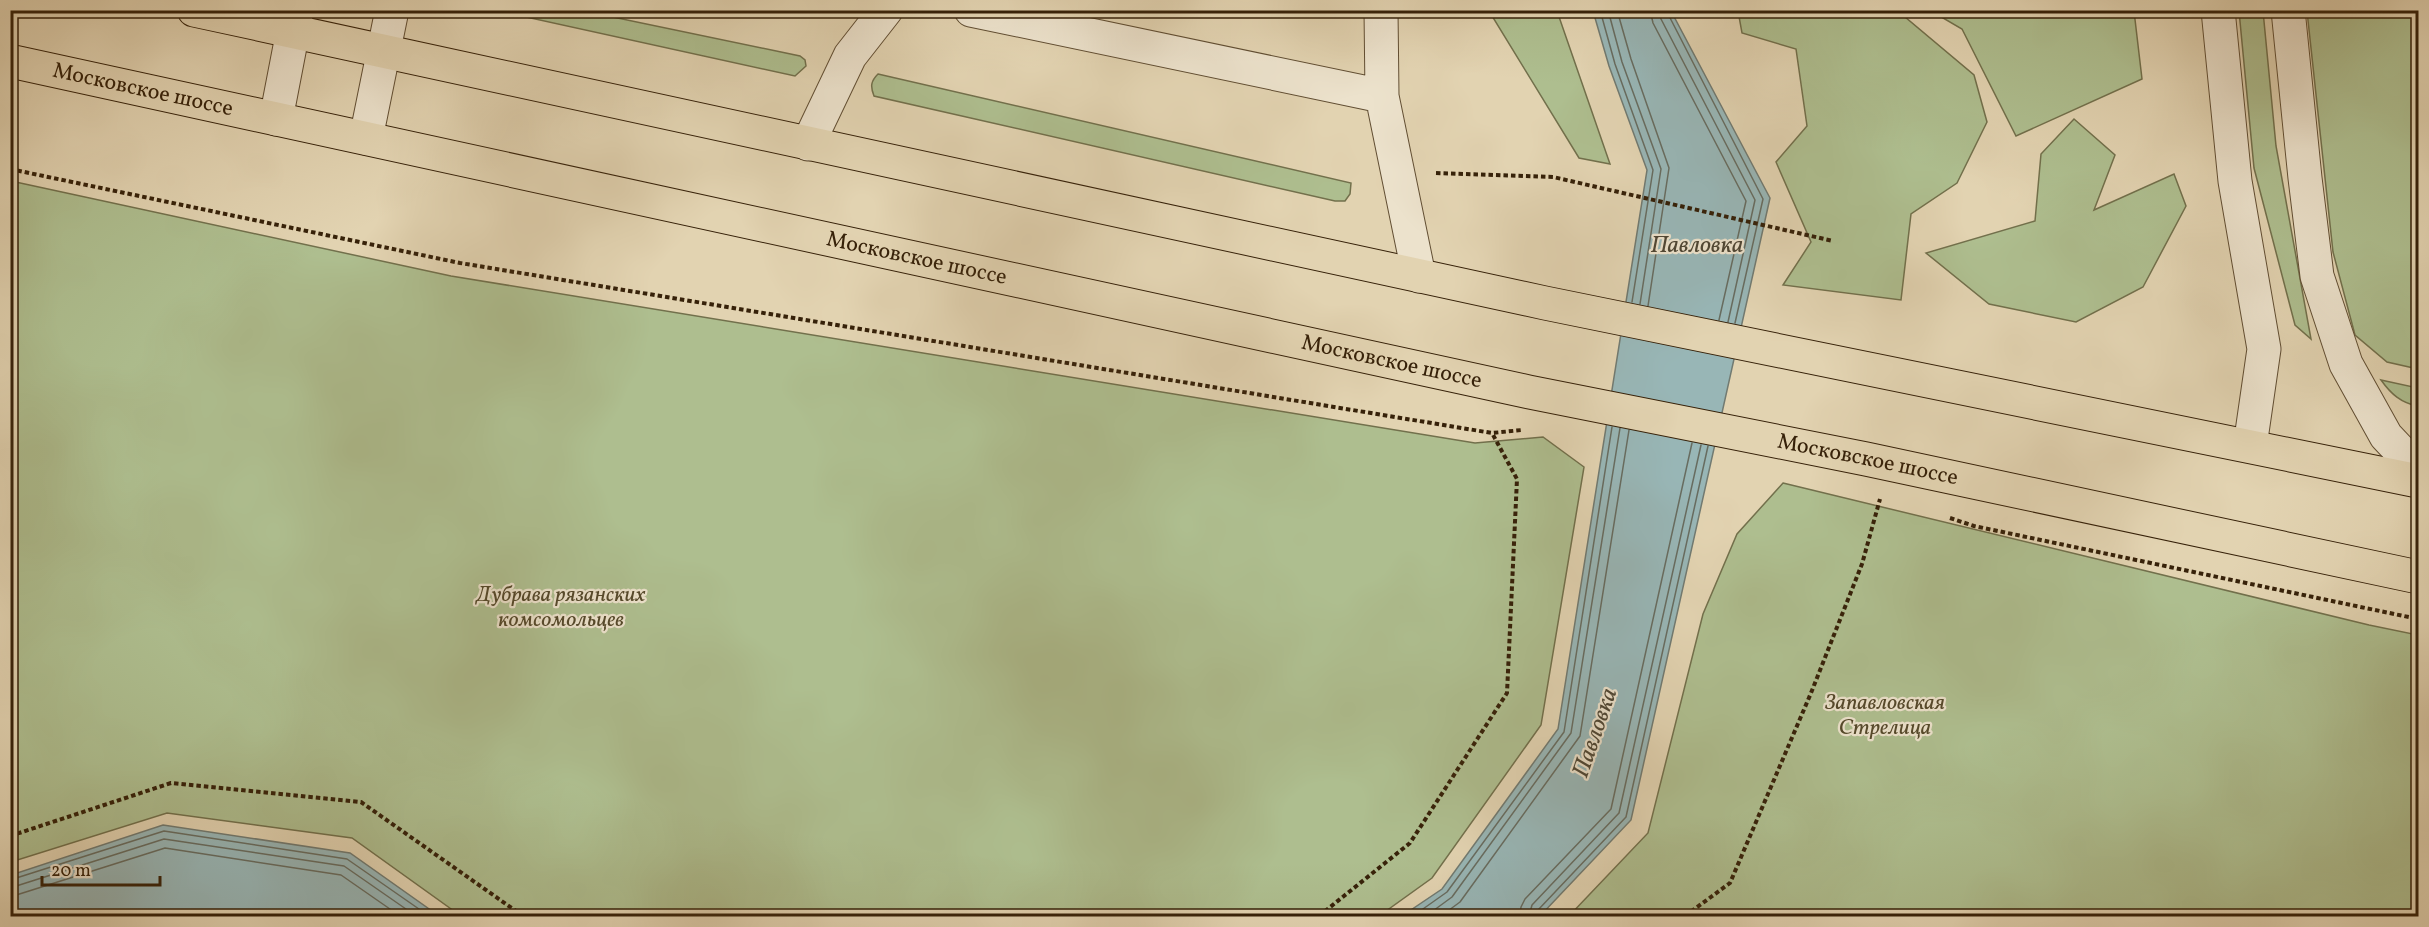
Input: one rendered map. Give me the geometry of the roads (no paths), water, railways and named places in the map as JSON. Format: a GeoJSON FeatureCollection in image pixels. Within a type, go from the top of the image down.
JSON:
{"type":"FeatureCollection","features":[{"type":"Feature","properties":{"kind":"main road"},"geometry":{"type":"LineString","coordinates":[[194,10],[295,21],[383,52],[1545,303],[2418,482]]}},
{"type":"Feature","properties":{"kind":"main road","name":"Московское шоссе"},"geometry":{"type":"LineString","coordinates":[[10,61],[1529,392],[1866,459],[2418,577]]}},
{"type":"Feature","properties":{"kind":"street"},"geometry":{"type":"LineString","coordinates":[[366,138],[392,10]]}},
{"type":"Feature","properties":{"kind":"street"},"geometry":{"type":"LineString","coordinates":[[808,144],[850,56],[886,10]]}},
{"type":"Feature","properties":{"kind":"street"},"geometry":{"type":"LineString","coordinates":[[971,10],[1382,96]]}},
{"type":"Feature","properties":{"kind":"street"},"geometry":{"type":"LineString","coordinates":[[1381,10],[1382,96],[1419,276]]}},
{"type":"Feature","properties":{"kind":"street"},"geometry":{"type":"LineString","coordinates":[[2218,10],[2235,181],[2265,350],[2250,446]]}},
{"type":"Feature","properties":{"kind":"street"},"geometry":{"type":"LineString","coordinates":[[2288,10],[2317,276],[2346,364],[2386,436],[2418,470]]}},
{"type":"Feature","properties":{"kind":"street"},"geometry":{"type":"LineString","coordinates":[[276,118],[295,21]]}},
{"type":"Feature","properties":{"kind":"water","name":"Павловка"},"geometry":{"type":"Polygon","coordinates":[[[1593,11],[1671,11],[1770,198],[1631,820],[1540,916],[1402,916],[1442,889],[1558,729],[1647,170],[1609,66],[1593,11]]]}},
{"type":"Feature","properties":{"kind":"water"},"geometry":{"type":"Polygon","coordinates":[[[163,825],[350,853],[439,916],[11,916],[11,875],[163,825]]]}},
{"type":"Feature","properties":{"kind":"park label","name":"Дубрава рязанских комсомольцев"},"geometry":{"type":"Point","coordinates":[561,608]}},
{"type":"Feature","properties":{"kind":"park label","name":"Запавловская Стрелица"},"geometry":{"type":"Point","coordinates":[1885,716]}}]}
